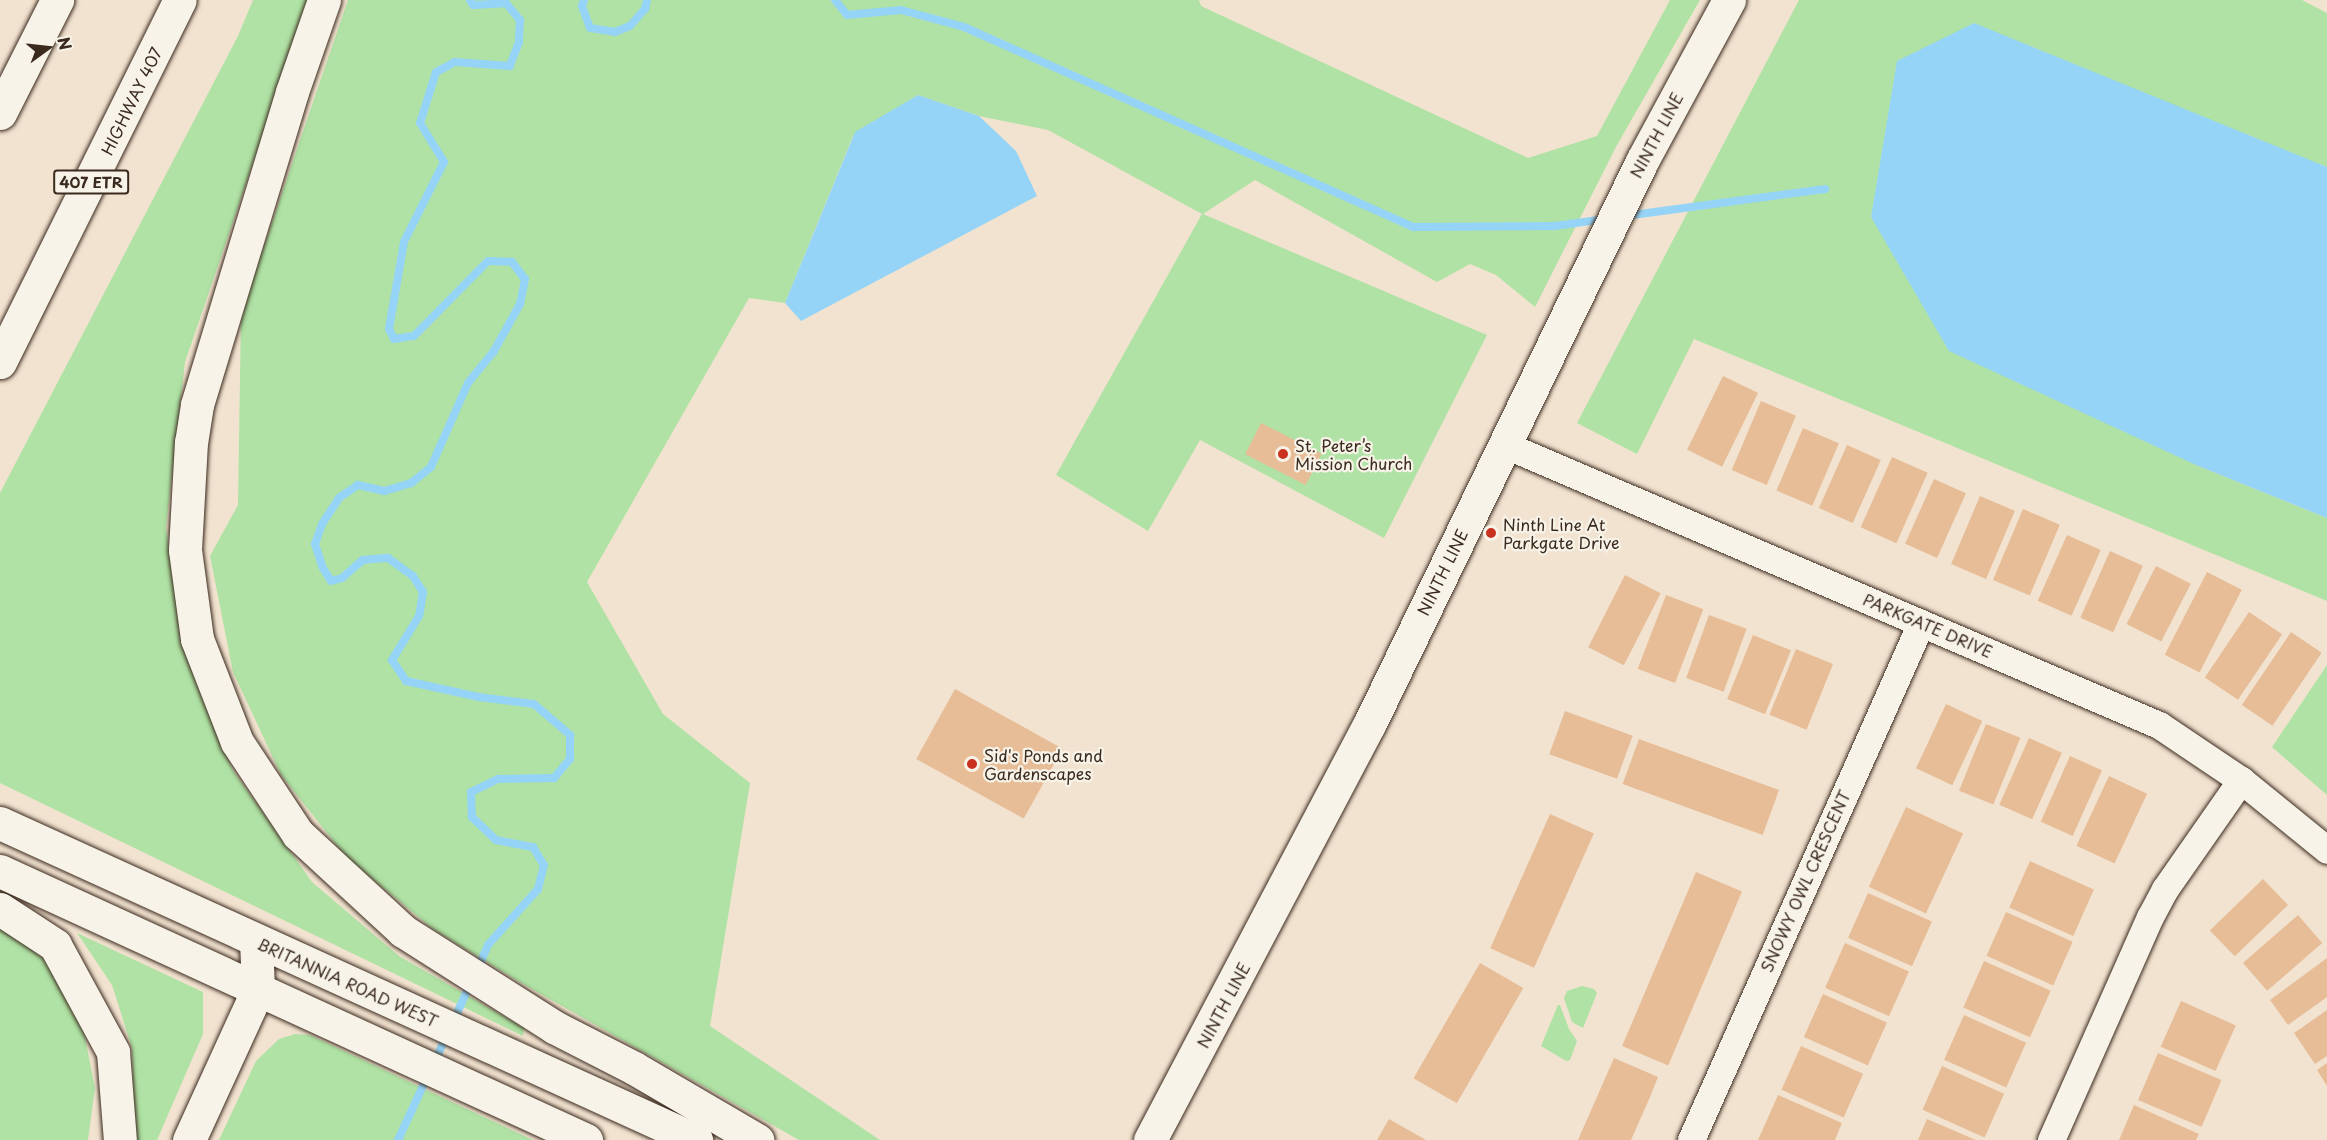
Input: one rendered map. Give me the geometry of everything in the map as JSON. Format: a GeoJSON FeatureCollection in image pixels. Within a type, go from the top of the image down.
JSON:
{"type":"FeatureCollection","features":[{"type":"Feature","properties":{"kind":"main road"},"geometry":{"type":"LineString","coordinates":[[0,113],[57,0]]}},
{"type":"Feature","properties":{"kind":"main road","name":"HIGHWAY 407"},"geometry":{"type":"LineString","coordinates":[[0,362],[180,0]]}},
{"type":"Feature","properties":{"kind":"main road"},"geometry":{"type":"LineString","coordinates":[[324,0],[292,92],[196,405],[191,442],[185,550],[197,639],[237,742],[298,834],[403,931],[554,1027],[634,1068],[757,1140]]}},
{"type":"Feature","properties":{"kind":"main road","name":"NINTH LINE"},"geometry":{"type":"LineString","coordinates":[[1150,1140],[1369,725],[1503,444],[1642,161],[1729,0]]}},
{"type":"Feature","properties":{"kind":"main road","name":"BRITANNIA ROAD WEST"},"geometry":{"type":"LineString","coordinates":[[0,823],[696,1140]]}},
{"type":"Feature","properties":{"kind":"main road"},"geometry":{"type":"LineString","coordinates":[[0,871],[586,1140]]}},
{"type":"Feature","properties":{"kind":"main road"},"geometry":{"type":"LineString","coordinates":[[0,909],[55,945],[113,1052],[120,1140]]}},
{"type":"Feature","properties":{"kind":"main road"},"geometry":{"type":"LineString","coordinates":[[189,1140],[258,989],[256,940]]}},
{"type":"Feature","properties":{"kind":"street","name":"PARKGATE DRIVE"},"geometry":{"type":"LineString","coordinates":[[1503,444],[2159,725],[2241,780],[2327,850]]}},
{"type":"Feature","properties":{"kind":"street","name":"SNOWY OWL CRESCENT"},"geometry":{"type":"LineString","coordinates":[[1691,1140],[1921,623]]}},
{"type":"Feature","properties":{"kind":"street"},"geometry":{"type":"LineString","coordinates":[[2051,1140],[2150,917],[2165,889],[2241,780]]}},
{"type":"Feature","properties":{"kind":"green space"},"geometry":{"type":"Polygon","coordinates":[[[253,0],[309,0],[185,362],[166,527],[181,639],[232,769],[312,882],[399,956],[524,1028],[523,1036],[0,783],[0,493],[238,36],[253,0]]]}},
{"type":"Feature","properties":{"kind":"green space"},"geometry":{"type":"Polygon","coordinates":[[[348,0],[1199,0],[1201,6],[1528,158],[1597,136],[1670,0],[1700,0],[1617,145],[1535,307],[1496,275],[1470,264],[1437,282],[1255,180],[1203,214],[1487,335],[1384,538],[1200,440],[1148,531],[1056,475],[1202,214],[1048,130],[979,116],[918,95],[853,136],[785,303],[749,298],[587,582],[663,714],[750,783],[710,1026],[880,1140],[799,1140],[516,980],[433,929],[347,858],[281,775],[233,672],[210,556],[238,505],[241,313],[348,0]]]}},
{"type":"Feature","properties":{"kind":"green space"},"geometry":{"type":"Polygon","coordinates":[[[1799,0],[2302,0],[2327,13],[2327,167],[2320,164],[2196,465],[2327,518],[2327,601],[1694,339],[1637,454],[1577,423],[1799,0]]]}},
{"type":"Feature","properties":{"kind":"green space"},"geometry":{"type":"Polygon","coordinates":[[[2327,665],[2327,795],[2272,747],[2327,665]]]}},
{"type":"Feature","properties":{"kind":"green space"},"geometry":{"type":"Polygon","coordinates":[[[0,922],[47,962],[81,1018],[95,1088],[88,1140],[0,1140],[0,922]]]}},
{"type":"Feature","properties":{"kind":"green space"},"geometry":{"type":"Polygon","coordinates":[[[77,933],[203,992],[203,1034],[157,1140],[129,1140],[134,1116],[132,1048],[112,985],[77,933]]]}},
{"type":"Feature","properties":{"kind":"green space"},"geometry":{"type":"Polygon","coordinates":[[[1582,986],[1594,989],[1597,993],[1583,1028],[1572,1022],[1564,998],[1567,991],[1582,986]]]}},
{"type":"Feature","properties":{"kind":"green space"},"geometry":{"type":"Polygon","coordinates":[[[1558,1005],[1577,1041],[1570,1060],[1566,1061],[1541,1046],[1558,1005]]]}},
{"type":"Feature","properties":{"kind":"green space"},"geometry":{"type":"Polygon","coordinates":[[[295,1034],[310,1035],[533,1140],[219,1140],[256,1061],[279,1039],[295,1034]]]}},
{"type":"Feature","properties":{"kind":"water"},"geometry":{"type":"Polygon","coordinates":[[[1974,23],[2327,167],[2327,518],[2196,465],[1949,351],[1871,217],[1897,61],[1974,23]]]}},
{"type":"Feature","properties":{"kind":"water"},"geometry":{"type":"Polygon","coordinates":[[[918,95],[979,116],[1016,151],[1037,196],[801,321],[785,303],[855,132],[918,95]]]}},
{"type":"Feature","properties":{"kind":"building"},"geometry":{"type":"Polygon","coordinates":[[[1723,376],[1758,393],[1722,467],[1687,450],[1723,376]]]}},
{"type":"Feature","properties":{"kind":"building"},"geometry":{"type":"Polygon","coordinates":[[[1761,401],[1796,416],[1767,485],[1732,470],[1761,401]]]}},
{"type":"Feature","properties":{"kind":"building","name":"St. Peter’s Mission Church"},"geometry":{"type":"Polygon","coordinates":[[[1261,423],[1322,454],[1306,485],[1245,454],[1261,423]]]}},
{"type":"Feature","properties":{"kind":"building"},"geometry":{"type":"Polygon","coordinates":[[[1803,428],[1839,443],[1812,506],[1776,491],[1803,428]]]}},
{"type":"Feature","properties":{"kind":"building"},"geometry":{"type":"Polygon","coordinates":[[[1847,445],[1881,460],[1853,523],[1819,508],[1847,445]]]}},
{"type":"Feature","properties":{"kind":"building"},"geometry":{"type":"Polygon","coordinates":[[[1892,457],[1928,473],[1896,543],[1861,527],[1892,457]]]}},
{"type":"Feature","properties":{"kind":"building"},"geometry":{"type":"Polygon","coordinates":[[[1934,479],[1966,493],[1937,558],[1905,544],[1934,479]]]}},
{"type":"Feature","properties":{"kind":"building"},"geometry":{"type":"Polygon","coordinates":[[[1980,496],[2015,511],[1986,579],[1951,564],[1980,496]]]}},
{"type":"Feature","properties":{"kind":"building"},"geometry":{"type":"Polygon","coordinates":[[[2023,509],[2060,525],[2030,596],[1993,580],[2023,509]]]}},
{"type":"Feature","properties":{"kind":"building"},"geometry":{"type":"Polygon","coordinates":[[[2067,535],[2101,550],[2072,616],[2038,601],[2067,535]]]}},
{"type":"Feature","properties":{"kind":"building"},"geometry":{"type":"Polygon","coordinates":[[[2110,551],[2143,566],[2113,632],[2080,618],[2110,551]]]}},
{"type":"Feature","properties":{"kind":"building"},"geometry":{"type":"Polygon","coordinates":[[[2156,566],[2191,584],[2161,642],[2126,624],[2156,566]]]}},
{"type":"Feature","properties":{"kind":"building"},"geometry":{"type":"Polygon","coordinates":[[[2207,572],[2242,590],[2200,673],[2165,655],[2207,572]]]}},
{"type":"Feature","properties":{"kind":"building"},"geometry":{"type":"Polygon","coordinates":[[[1625,575],[1661,593],[1624,665],[1588,647],[1625,575]]]}},
{"type":"Feature","properties":{"kind":"building"},"geometry":{"type":"Polygon","coordinates":[[[1666,595],[1703,609],[1675,683],[1638,669],[1666,595]]]}},
{"type":"Feature","properties":{"kind":"building"},"geometry":{"type":"Polygon","coordinates":[[[2249,612],[2282,634],[2238,700],[2205,677],[2249,612]]]}},
{"type":"Feature","properties":{"kind":"building"},"geometry":{"type":"Polygon","coordinates":[[[1709,615],[1747,629],[1724,692],[1686,678],[1709,615]]]}},
{"type":"Feature","properties":{"kind":"building"},"geometry":{"type":"Polygon","coordinates":[[[2291,632],[2322,653],[2272,726],[2242,705],[2291,632]]]}},
{"type":"Feature","properties":{"kind":"building"},"geometry":{"type":"Polygon","coordinates":[[[1753,635],[1791,650],[1765,714],[1727,699],[1753,635]]]}},
{"type":"Feature","properties":{"kind":"building"},"geometry":{"type":"Polygon","coordinates":[[[1796,649],[1833,664],[1806,730],[1769,715],[1796,649]]]}},
{"type":"Feature","properties":{"kind":"building"},"geometry":{"type":"Polygon","coordinates":[[[955,689],[1063,749],[1024,819],[916,759],[955,689]]]}},
{"type":"Feature","properties":{"kind":"building"},"geometry":{"type":"Polygon","coordinates":[[[1946,704],[1982,721],[1952,785],[1916,768],[1946,704]]]}},
{"type":"Feature","properties":{"kind":"building"},"geometry":{"type":"Polygon","coordinates":[[[1565,711],[1633,736],[1617,779],[1549,754],[1565,711]]]}},
{"type":"Feature","properties":{"kind":"building"},"geometry":{"type":"Polygon","coordinates":[[[1986,724],[2020,738],[1993,805],[1959,791],[1986,724]]]}},
{"type":"Feature","properties":{"kind":"building"},"geometry":{"type":"Polygon","coordinates":[[[2029,738],[2062,753],[2032,819],[1999,805],[2029,738]]]}},
{"type":"Feature","properties":{"kind":"building"},"geometry":{"type":"Polygon","coordinates":[[[1639,739],[1779,790],[1763,835],[1623,784],[1639,739]]]}},
{"type":"Feature","properties":{"kind":"building"},"geometry":{"type":"Polygon","coordinates":[[[2070,756],[2102,770],[2073,836],[2041,822],[2070,756]]]}},
{"type":"Feature","properties":{"kind":"building"},"geometry":{"type":"Polygon","coordinates":[[[2109,776],[2147,794],[2115,864],[2076,846],[2109,776]]]}},
{"type":"Feature","properties":{"kind":"building"},"geometry":{"type":"Polygon","coordinates":[[[1906,807],[1963,834],[1926,913],[1869,887],[1906,807]]]}},
{"type":"Feature","properties":{"kind":"building"},"geometry":{"type":"Polygon","coordinates":[[[1550,814],[1594,834],[1534,968],[1490,948],[1550,814]]]}},
{"type":"Feature","properties":{"kind":"building"},"geometry":{"type":"Polygon","coordinates":[[[2030,861],[2094,889],[2073,936],[2009,908],[2030,861]]]}},
{"type":"Feature","properties":{"kind":"building"},"geometry":{"type":"Polygon","coordinates":[[[1696,872],[1742,892],[1668,1066],[1622,1046],[1696,872]]]}},
{"type":"Feature","properties":{"kind":"building"},"geometry":{"type":"Polygon","coordinates":[[[2263,879],[2288,905],[2235,956],[2210,930],[2263,879]]]}},
{"type":"Feature","properties":{"kind":"building"},"geometry":{"type":"Polygon","coordinates":[[[1868,893],[1932,921],[1912,966],[1848,938],[1868,893]]]}},
{"type":"Feature","properties":{"kind":"building"},"geometry":{"type":"Polygon","coordinates":[[[2006,912],[2073,942],[2053,986],[1986,956],[2006,912]]]}},
{"type":"Feature","properties":{"kind":"building"},"geometry":{"type":"Polygon","coordinates":[[[2298,915],[2322,943],[2267,991],[2243,963],[2298,915]]]}},
{"type":"Feature","properties":{"kind":"building"},"geometry":{"type":"Polygon","coordinates":[[[1845,943],[1909,971],[1889,1016],[1825,988],[1845,943]]]}},
{"type":"Feature","properties":{"kind":"building"},"geometry":{"type":"Polygon","coordinates":[[[2327,958],[2327,997],[2288,1025],[2270,1000],[2327,958]]]}},
{"type":"Feature","properties":{"kind":"building"},"geometry":{"type":"Polygon","coordinates":[[[1984,961],[2051,991],[2030,1037],[1963,1008],[1984,961]]]}},
{"type":"Feature","properties":{"kind":"building"},"geometry":{"type":"Polygon","coordinates":[[[1480,963],[1523,988],[1457,1103],[1414,1078],[1480,963]]]}},
{"type":"Feature","properties":{"kind":"building"},"geometry":{"type":"Polygon","coordinates":[[[1823,994],[1887,1022],[1868,1065],[1804,1037],[1823,994]]]}},
{"type":"Feature","properties":{"kind":"building"},"geometry":{"type":"Polygon","coordinates":[[[2181,1001],[2236,1025],[2215,1071],[2161,1047],[2181,1001]]]}},
{"type":"Feature","properties":{"kind":"building"},"geometry":{"type":"Polygon","coordinates":[[[2327,1010],[2327,1056],[2315,1064],[2294,1033],[2327,1010]]]}},
{"type":"Feature","properties":{"kind":"building"},"geometry":{"type":"Polygon","coordinates":[[[1964,1015],[2026,1043],[2006,1087],[1944,1060],[1964,1015]]]}},
{"type":"Feature","properties":{"kind":"building"},"geometry":{"type":"Polygon","coordinates":[[[1801,1046],[1863,1074],[1844,1118],[1781,1090],[1801,1046]]]}},
{"type":"Feature","properties":{"kind":"building"},"geometry":{"type":"Polygon","coordinates":[[[2158,1053],[2222,1080],[2202,1127],[2138,1100],[2158,1053]]]}},
{"type":"Feature","properties":{"kind":"building"},"geometry":{"type":"Polygon","coordinates":[[[1614,1058],[1658,1077],[1650,1097],[1631,1140],[1578,1140],[1614,1058]]]}},
{"type":"Feature","properties":{"kind":"building"},"geometry":{"type":"Polygon","coordinates":[[[2327,1063],[2327,1086],[2317,1070],[2327,1063]]]}},
{"type":"Feature","properties":{"kind":"building"},"geometry":{"type":"Polygon","coordinates":[[[1942,1066],[2004,1094],[1985,1138],[1922,1110],[1942,1066]]]}},
{"type":"Feature","properties":{"kind":"building"},"geometry":{"type":"Polygon","coordinates":[[[1778,1095],[1842,1123],[1835,1140],[1758,1140],[1778,1095]]]}},
{"type":"Feature","properties":{"kind":"building"},"geometry":{"type":"Polygon","coordinates":[[[2134,1105],[2199,1134],[2196,1140],[2119,1140],[2134,1105]]]}},
{"type":"Feature","properties":{"kind":"building"},"geometry":{"type":"Polygon","coordinates":[[[1389,1119],[1426,1140],[1377,1140],[1389,1119]]]}},
{"type":"Feature","properties":{"kind":"building"},"geometry":{"type":"Polygon","coordinates":[[[1927,1119],[1976,1140],[1918,1140],[1927,1119]]]}},
{"type":"Feature","properties":{"kind":"waterway"},"geometry":{"type":"LineString","coordinates":[[470,0],[473,5],[506,3],[520,20],[519,42],[510,66],[455,62],[436,72],[420,123],[444,162],[404,242],[389,329],[394,339],[414,336],[488,261],[512,262],[525,279],[520,304],[494,351],[468,383],[431,467],[411,483],[384,491],[358,485],[339,498],[322,524],[315,544],[323,568],[331,581],[342,578],[363,560],[388,558],[413,576],[423,592],[419,616],[392,660],[406,681],[479,697],[534,704],[570,735],[570,759],[554,778],[498,779],[471,792],[472,817],[496,840],[533,847],[544,865],[538,889],[488,945],[478,968]]}},
{"type":"Feature","properties":{"kind":"waterway"},"geometry":{"type":"LineString","coordinates":[[584,0],[582,6],[590,28],[615,32],[630,26],[645,9],[647,0]]}},
{"type":"Feature","properties":{"kind":"waterway"},"geometry":{"type":"LineString","coordinates":[[835,0],[847,15],[901,10],[964,27],[1413,227],[1555,226],[1604,219]]}},
{"type":"Feature","properties":{"kind":"waterway"},"geometry":{"type":"LineString","coordinates":[[1625,216],[1825,189]]}},
{"type":"Feature","properties":{"kind":"waterway"},"geometry":{"type":"LineString","coordinates":[[454,1020],[471,982]]}},
{"type":"Feature","properties":{"kind":"waterway"},"geometry":{"type":"LineString","coordinates":[[435,1061],[447,1034]]}},
{"type":"Feature","properties":{"kind":"waterway"},"geometry":{"type":"LineString","coordinates":[[398,1140],[428,1075]]}},
{"type":"Feature","properties":{"kind":"place","name":"St. Peter’s Mission Church"},"geometry":{"type":"Point","coordinates":[1283,454]}},
{"type":"Feature","properties":{"kind":"place","name":"Ninth Line At Parkgate Drive"},"geometry":{"type":"Point","coordinates":[1491,533]}},
{"type":"Feature","properties":{"kind":"place","name":"Sid's Ponds and Gardenscapes"},"geometry":{"type":"Point","coordinates":[972,764]}}]}
